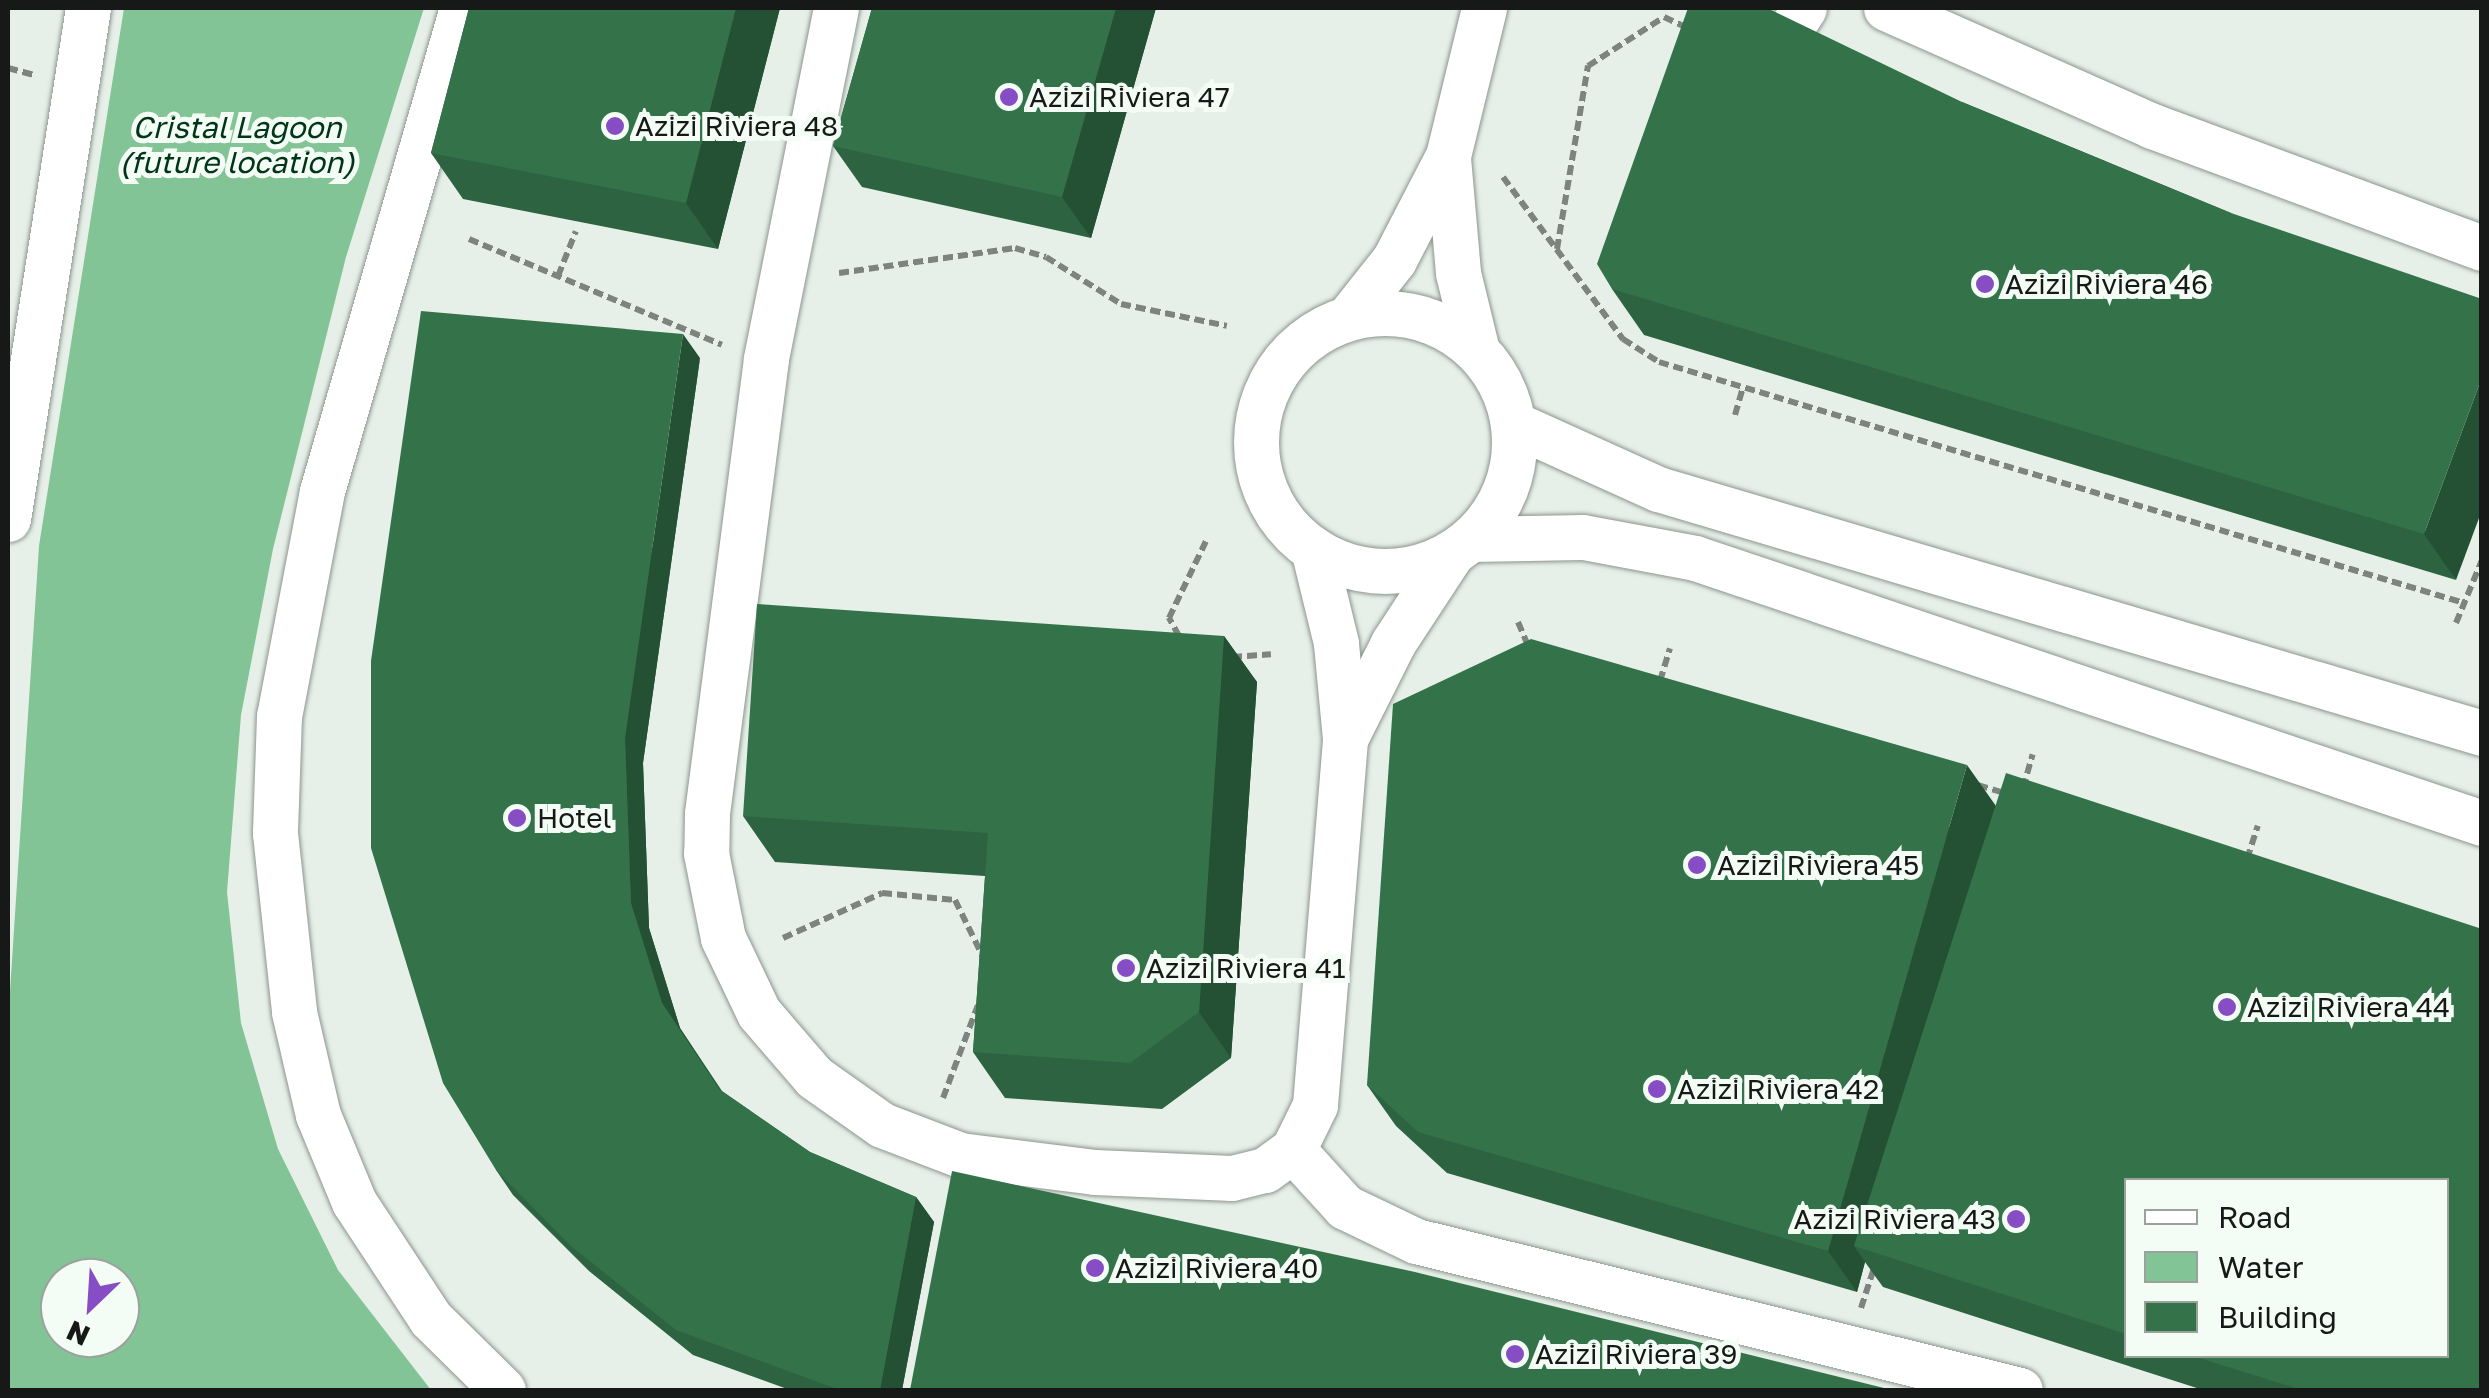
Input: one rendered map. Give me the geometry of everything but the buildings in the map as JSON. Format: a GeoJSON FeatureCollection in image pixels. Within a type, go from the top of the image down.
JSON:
{"type":"FeatureCollection","features":[{"type":"Feature","properties":{"kind":"street"},"geometry":{"type":"LineString","coordinates":[[8,519],[88,8]]}},
{"type":"Feature","properties":{"kind":"street"},"geometry":{"type":"LineString","coordinates":[[462,8],[322,491],[279,716],[275,833],[294,1012],[318,1115],[354,1202],[431,1318],[504,1390]]}},
{"type":"Feature","properties":{"kind":"street"},"geometry":{"type":"LineString","coordinates":[[836,8],[766,360],[723,658],[706,853],[723,938],[760,1013],[814,1077],[846,1103],[926,1146],[1028,1165],[1232,1178],[1265,1170],[1293,1150],[1315,1106],[1345,739],[1336,643],[1314,549],[1270,499],[1256,436],[1269,385],[1283,362],[1323,329],[1348,318],[1389,314],[1430,321],[1477,351],[1494,372],[1514,424],[1511,475],[1489,520],[1462,546],[1393,644],[1345,739]]}},
{"type":"Feature","properties":{"kind":"street"},"geometry":{"type":"LineString","coordinates":[[1348,318],[1394,260],[1448,156],[1484,8]]}},
{"type":"Feature","properties":{"kind":"street"},"geometry":{"type":"LineString","coordinates":[[1780,45],[1804,8]]}},
{"type":"Feature","properties":{"kind":"street"},"geometry":{"type":"LineString","coordinates":[[1886,8],[2152,126],[2481,249]]}},
{"type":"Feature","properties":{"kind":"street"},"geometry":{"type":"LineString","coordinates":[[1448,156],[1458,274],[1477,351]]}},
{"type":"Feature","properties":{"kind":"street"},"geometry":{"type":"LineString","coordinates":[[1514,424],[1658,488],[2470,723]]}},
{"type":"Feature","properties":{"kind":"street"},"geometry":{"type":"LineString","coordinates":[[1314,549],[1382,571],[1430,564],[1462,546],[1582,537],[1695,558],[2482,823]]}},
{"type":"Feature","properties":{"kind":"street"},"geometry":{"type":"LineString","coordinates":[[1293,1150],[1346,1207],[1404,1237],[2020,1390]]}},
{"type":"Feature","properties":{"kind":"path"},"geometry":{"type":"LineString","coordinates":[[1557,250],[1588,66],[1664,17],[1689,28],[1694,18]]}},
{"type":"Feature","properties":{"kind":"path"},"geometry":{"type":"LineString","coordinates":[[1502,177],[1634,348],[1743,386],[2464,603]]}},
{"type":"Feature","properties":{"kind":"path"},"geometry":{"type":"LineString","coordinates":[[558,276],[576,231]]}},
{"type":"Feature","properties":{"kind":"path"},"geometry":{"type":"LineString","coordinates":[[468,239],[722,345]]}},
{"type":"Feature","properties":{"kind":"path"},"geometry":{"type":"LineString","coordinates":[[839,273],[1015,248],[1046,257],[1121,304],[1226,326]]}},
{"type":"Feature","properties":{"kind":"path"},"geometry":{"type":"LineString","coordinates":[[1736,415],[1743,386]]}},
{"type":"Feature","properties":{"kind":"path"},"geometry":{"type":"LineString","coordinates":[[1185,646],[1169,618],[1206,541]]}},
{"type":"Feature","properties":{"kind":"path"},"geometry":{"type":"LineString","coordinates":[[2456,623],[2482,560]]}},
{"type":"Feature","properties":{"kind":"path"},"geometry":{"type":"LineString","coordinates":[[1518,622],[1531,654]]}},
{"type":"Feature","properties":{"kind":"path"},"geometry":{"type":"LineString","coordinates":[[1644,687],[1657,691],[1670,648]]}},
{"type":"Feature","properties":{"kind":"path"},"geometry":{"type":"LineString","coordinates":[[1212,659],[1270,654]]}},
{"type":"Feature","properties":{"kind":"path"},"geometry":{"type":"LineString","coordinates":[[1962,781],[2020,798],[2033,754]]}},
{"type":"Feature","properties":{"kind":"path"},"geometry":{"type":"LineString","coordinates":[[2244,870],[2258,826]]}},
{"type":"Feature","properties":{"kind":"path"},"geometry":{"type":"LineString","coordinates":[[783,938],[882,893],[955,900],[990,972]]}},
{"type":"Feature","properties":{"kind":"path"},"geometry":{"type":"LineString","coordinates":[[944,1098],[984,990]]}},
{"type":"Feature","properties":{"kind":"path"},"geometry":{"type":"LineString","coordinates":[[1861,1310],[1878,1252]]}},
{"type":"Feature","properties":{"kind":"water","name":"Cristal Lagoon (future location)"},"geometry":{"type":"Polygon","coordinates":[[[124,8],[424,8],[346,257],[273,549],[241,715],[227,892],[241,1023],[278,1149],[338,1270],[431,1390],[8,1390],[8,1022],[39,546],[124,8]]]}},
{"type":"Feature","properties":{"kind":"place","name":"Azizi Riviera 47"},"geometry":{"type":"Point","coordinates":[1009,97]}},
{"type":"Feature","properties":{"kind":"place","name":"Azizi Riviera 48"},"geometry":{"type":"Point","coordinates":[615,126]}},
{"type":"Feature","properties":{"kind":"place","name":"Azizi Riviera 46"},"geometry":{"type":"Point","coordinates":[1985,284]}},
{"type":"Feature","properties":{"kind":"place","name":"Hotel"},"geometry":{"type":"Point","coordinates":[517,818]}},
{"type":"Feature","properties":{"kind":"place","name":"Azizi Riviera 45"},"geometry":{"type":"Point","coordinates":[1697,865]}},
{"type":"Feature","properties":{"kind":"place","name":"Azizi Riviera 41"},"geometry":{"type":"Point","coordinates":[1126,968]}},
{"type":"Feature","properties":{"kind":"place","name":"Azizi Riviera 44"},"geometry":{"type":"Point","coordinates":[2227,1007]}},
{"type":"Feature","properties":{"kind":"place","name":"Azizi Riviera 42"},"geometry":{"type":"Point","coordinates":[1657,1089]}},
{"type":"Feature","properties":{"kind":"place","name":"Azizi Riviera 43"},"geometry":{"type":"Point","coordinates":[2016,1219]}},
{"type":"Feature","properties":{"kind":"place","name":"Azizi Riviera 40"},"geometry":{"type":"Point","coordinates":[1095,1268]}},
{"type":"Feature","properties":{"kind":"place","name":"Azizi Riviera 39"},"geometry":{"type":"Point","coordinates":[1515,1354]}}]}
